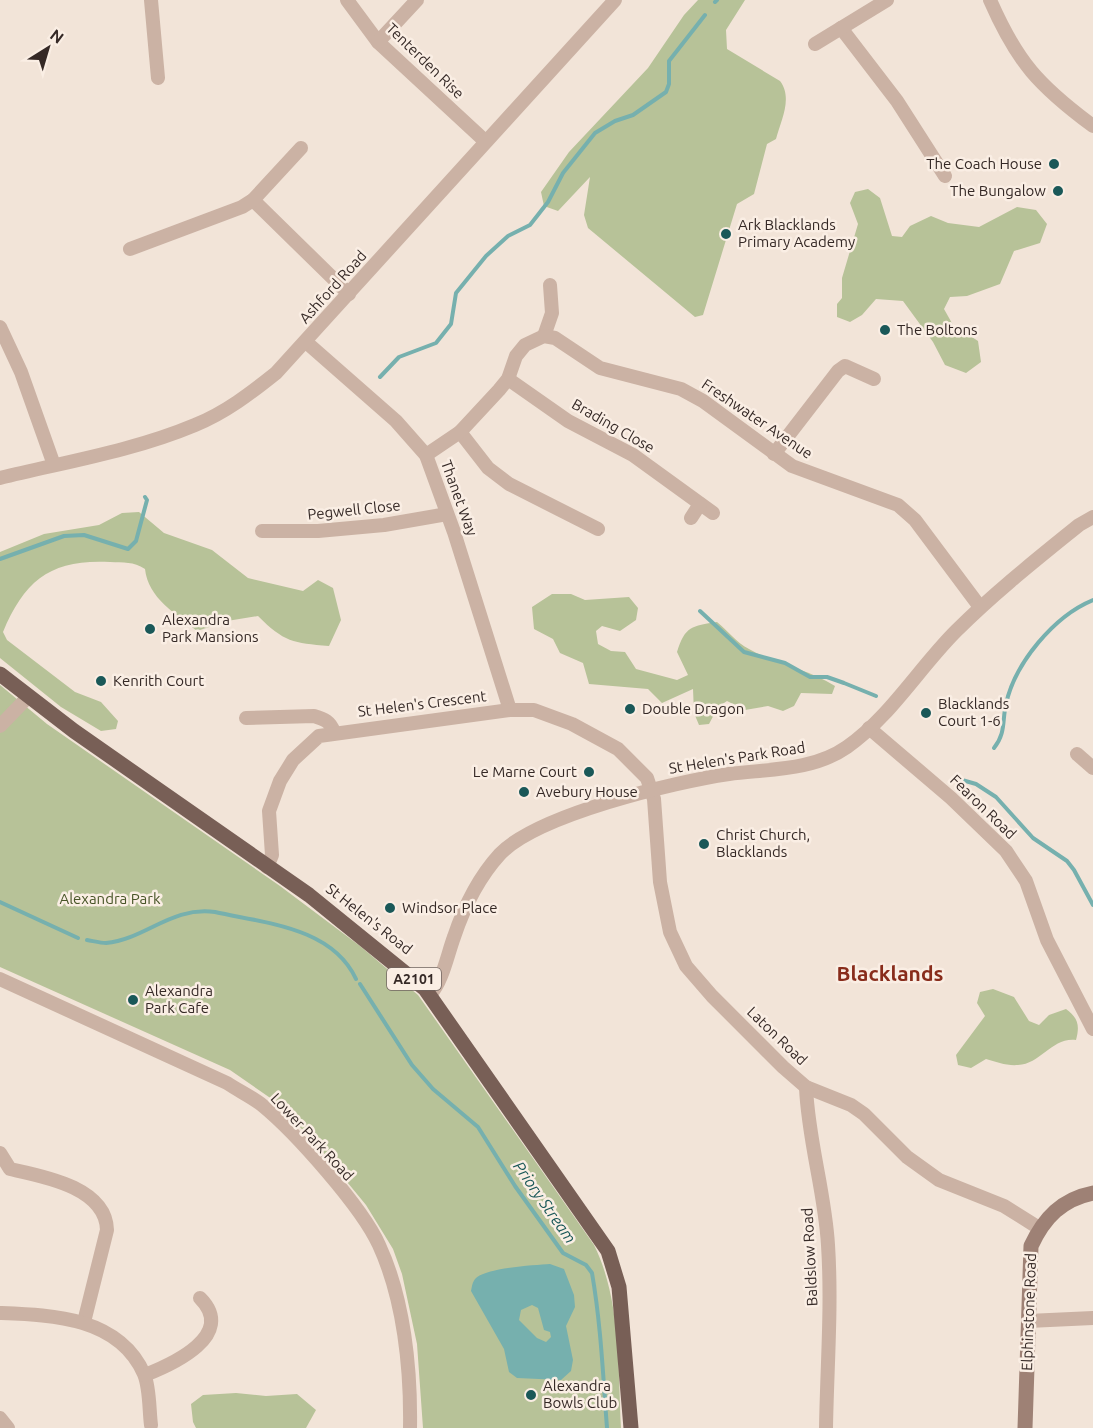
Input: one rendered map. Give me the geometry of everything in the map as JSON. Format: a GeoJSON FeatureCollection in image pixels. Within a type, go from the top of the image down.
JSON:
{"type":"FeatureCollection","features":[{"type":"Feature","properties":{"kind":"main road","name":"St Helen's Road"},"geometry":{"type":"LineString","coordinates":[[0,674],[28,697],[356,931],[430,995],[608,1251],[619,1287],[631,1428]]}},
{"type":"Feature","properties":{"kind":"street"},"geometry":{"type":"LineString","coordinates":[[151,0],[158,78]]}},
{"type":"Feature","properties":{"kind":"street","name":"Tenterden Rise"},"geometry":{"type":"LineString","coordinates":[[347,0],[378,42],[485,141]]}},
{"type":"Feature","properties":{"kind":"street"},"geometry":{"type":"LineString","coordinates":[[378,42],[417,0]]}},
{"type":"Feature","properties":{"kind":"street","name":"Ashford Road"},"geometry":{"type":"LineString","coordinates":[[0,478],[137,446],[196,425],[242,400],[276,373],[306,342],[485,141],[615,0]]}},
{"type":"Feature","properties":{"kind":"street"},"geometry":{"type":"LineString","coordinates":[[815,44],[887,0]]}},
{"type":"Feature","properties":{"kind":"street"},"geometry":{"type":"LineString","coordinates":[[990,0],[1023,63],[1055,98],[1093,126]]}},
{"type":"Feature","properties":{"kind":"street"},"geometry":{"type":"LineString","coordinates":[[841,28],[897,101],[945,176]]}},
{"type":"Feature","properties":{"kind":"street"},"geometry":{"type":"LineString","coordinates":[[130,249],[242,207],[253,200],[301,148]]}},
{"type":"Feature","properties":{"kind":"street"},"geometry":{"type":"LineString","coordinates":[[253,200],[349,294]]}},
{"type":"Feature","properties":{"kind":"street"},"geometry":{"type":"LineString","coordinates":[[426,455],[460,432],[508,379],[516,356],[525,345],[544,336],[552,313],[550,285]]}},
{"type":"Feature","properties":{"kind":"street"},"geometry":{"type":"LineString","coordinates":[[0,327],[21,372],[54,465]]}},
{"type":"Feature","properties":{"kind":"street","name":"Freshwater Avenue"},"geometry":{"type":"LineString","coordinates":[[544,336],[555,338],[600,368],[681,389],[703,401],[774,454],[808,473],[898,505],[908,511],[980,607]]}},
{"type":"Feature","properties":{"kind":"street","name":"Thanet Way"},"geometry":{"type":"LineString","coordinates":[[306,342],[396,421],[426,455],[510,710]]}},
{"type":"Feature","properties":{"kind":"street"},"geometry":{"type":"LineString","coordinates":[[774,454],[838,371],[845,366],[874,378]]}},
{"type":"Feature","properties":{"kind":"street","name":"Brading Close"},"geometry":{"type":"LineString","coordinates":[[508,379],[568,420],[633,455],[713,513]]}},
{"type":"Feature","properties":{"kind":"street"},"geometry":{"type":"LineString","coordinates":[[460,432],[488,468],[509,484],[592,526],[594,510]]}},
{"type":"Feature","properties":{"kind":"street"},"geometry":{"type":"LineString","coordinates":[[691,518],[700,504]]}},
{"type":"Feature","properties":{"kind":"street","name":"Pegwell Close"},"geometry":{"type":"LineString","coordinates":[[262,531],[318,531],[384,525],[447,514]]}},
{"type":"Feature","properties":{"kind":"street","name":"St Helen's Park Road"},"geometry":{"type":"LineString","coordinates":[[430,995],[437,987],[456,929],[476,887],[501,854],[526,835],[571,816],[652,789],[702,778],[803,766],[828,758],[847,747],[869,728],[980,607],[1079,525],[1093,517]]}},
{"type":"Feature","properties":{"kind":"street"},"geometry":{"type":"LineString","coordinates":[[0,726],[28,697]]}},
{"type":"Feature","properties":{"kind":"street","name":"St Helen's Crescent"},"geometry":{"type":"LineString","coordinates":[[267,867],[272,855],[269,811],[280,782],[304,747],[319,736],[334,732],[510,710],[534,710],[572,724],[608,743],[640,769],[652,789]]}},
{"type":"Feature","properties":{"kind":"street"},"geometry":{"type":"LineString","coordinates":[[246,718],[314,716],[332,725],[334,732]]}},
{"type":"Feature","properties":{"kind":"street","name":"Fearon Road"},"geometry":{"type":"LineString","coordinates":[[869,728],[951,798],[1006,851],[1026,881],[1047,940],[1093,1029]]}},
{"type":"Feature","properties":{"kind":"street"},"geometry":{"type":"LineString","coordinates":[[1077,754],[1093,768]]}},
{"type":"Feature","properties":{"kind":"street","name":"Laton Road"},"geometry":{"type":"LineString","coordinates":[[652,789],[664,908],[670,932],[686,966],[783,1067],[806,1087],[851,1105],[864,1114],[907,1156],[939,1180],[1004,1206],[1039,1228]]}},
{"type":"Feature","properties":{"kind":"street","name":"Lower Park Road"},"geometry":{"type":"LineString","coordinates":[[0,979],[227,1083],[262,1105],[290,1132],[347,1198],[378,1244],[390,1273],[408,1354],[410,1428]]}},
{"type":"Feature","properties":{"kind":"street","name":"Baldslow Road"},"geometry":{"type":"LineString","coordinates":[[806,1087],[807,1106],[822,1184],[828,1246],[826,1428]]}},
{"type":"Feature","properties":{"kind":"street"},"geometry":{"type":"LineString","coordinates":[[0,1153],[10,1169],[64,1181],[87,1197],[107,1222],[84,1322]]}},
{"type":"Feature","properties":{"kind":"street","name":"Elphinstone Road"},"geometry":{"type":"LineString","coordinates":[[1025,1428],[1031,1246],[1039,1228],[1056,1209],[1071,1200],[1093,1193]]}},
{"type":"Feature","properties":{"kind":"street"},"geometry":{"type":"LineString","coordinates":[[145,1375],[166,1367],[200,1344],[211,1322],[208,1305],[200,1298]]}},
{"type":"Feature","properties":{"kind":"street"},"geometry":{"type":"LineString","coordinates":[[0,1313],[58,1316],[84,1322],[110,1335],[132,1356],[145,1375],[150,1425]]}},
{"type":"Feature","properties":{"kind":"street"},"geometry":{"type":"LineString","coordinates":[[1028,1321],[1093,1318]]}},
{"type":"Feature","properties":{"kind":"street"},"geometry":{"type":"LineString","coordinates":[[0,1418],[8,1428]]}},
{"type":"Feature","properties":{"kind":"green space"},"geometry":{"type":"Polygon","coordinates":[[[698,0],[745,0],[726,30],[727,49],[780,81],[786,95],[786,102],[776,139],[767,144],[754,194],[737,204],[703,315],[695,317],[588,228],[584,215],[590,177],[558,211],[544,206],[541,192],[569,152],[648,68],[684,15],[698,0]]]}},
{"type":"Feature","properties":{"kind":"green space"},"geometry":{"type":"Polygon","coordinates":[[[868,189],[880,198],[892,236],[902,237],[910,226],[931,216],[948,223],[979,227],[1017,207],[1036,210],[1047,224],[1040,243],[1014,251],[1000,284],[967,296],[950,297],[944,309],[953,325],[978,341],[981,362],[966,373],[945,365],[933,342],[903,301],[876,299],[862,315],[850,322],[837,317],[837,304],[842,298],[842,278],[858,224],[850,203],[855,192],[868,189]]]}},
{"type":"Feature","properties":{"kind":"green space"},"geometry":{"type":"Polygon","coordinates":[[[139,512],[164,533],[212,550],[248,578],[303,591],[318,580],[333,588],[341,620],[329,646],[290,640],[258,616],[227,621],[197,631],[157,597],[151,589],[145,569],[141,566],[110,562],[72,564],[56,569],[31,586],[21,598],[3,632],[7,640],[75,692],[101,702],[118,721],[116,729],[101,731],[61,707],[0,658],[0,552],[44,534],[99,525],[122,513],[139,512]]]}},
{"type":"Feature","properties":{"kind":"green space"},"geometry":{"type":"Polygon","coordinates":[[[552,594],[571,594],[585,600],[629,597],[638,608],[636,620],[620,631],[602,626],[596,631],[598,644],[611,651],[625,652],[636,669],[677,680],[688,675],[677,652],[683,637],[695,626],[717,622],[749,649],[814,675],[835,686],[832,694],[801,693],[794,706],[783,711],[768,706],[745,710],[727,701],[718,707],[709,724],[699,725],[694,713],[693,689],[662,703],[648,689],[589,684],[583,663],[560,653],[553,639],[534,629],[532,607],[552,594]]]}},
{"type":"Feature","properties":{"kind":"green space","name":"Alexandra Park"},"geometry":{"type":"Polygon","coordinates":[[[0,685],[47,724],[280,886],[360,946],[418,995],[594,1245],[603,1266],[614,1311],[621,1428],[423,1428],[417,1344],[402,1274],[393,1249],[366,1205],[279,1104],[230,1070],[0,967],[0,685]]]}},
{"type":"Feature","properties":{"kind":"green space"},"geometry":{"type":"Polygon","coordinates":[[[993,989],[1014,997],[1029,1021],[1039,1025],[1049,1015],[1066,1009],[1077,1022],[1076,1040],[1060,1042],[1026,1064],[1002,1064],[986,1059],[971,1068],[958,1065],[956,1055],[985,1016],[977,1003],[980,992],[993,989]]]}},
{"type":"Feature","properties":{"kind":"green space"},"geometry":{"type":"Polygon","coordinates":[[[236,1393],[266,1396],[297,1394],[316,1410],[306,1428],[196,1428],[191,1404],[203,1395],[236,1393]]]}},
{"type":"Feature","properties":{"kind":"water"},"geometry":{"type":"Polygon","coordinates":[[[550,1264],[564,1269],[574,1295],[575,1307],[566,1326],[573,1360],[571,1371],[561,1380],[517,1378],[509,1372],[504,1349],[471,1291],[472,1284],[476,1278],[500,1269],[550,1264]],[[532,1305],[521,1310],[519,1320],[537,1338],[546,1342],[551,1337],[550,1332],[544,1330],[538,1308],[532,1305]]]}},
{"type":"Feature","properties":{"kind":"waterway"},"geometry":{"type":"LineString","coordinates":[[380,377],[399,357],[436,343],[451,324],[456,293],[486,256],[508,236],[530,225],[548,202],[563,173],[595,133],[615,121],[633,115],[666,92],[669,84],[669,61],[705,15]]}},
{"type":"Feature","properties":{"kind":"waterway"},"geometry":{"type":"LineString","coordinates":[[0,559],[64,536],[84,535],[128,549],[136,541],[147,500],[145,497]]}},
{"type":"Feature","properties":{"kind":"waterway"},"geometry":{"type":"LineString","coordinates":[[994,748],[1002,732],[1011,688],[1027,657],[1064,617],[1093,600]]}},
{"type":"Feature","properties":{"kind":"waterway"},"geometry":{"type":"LineString","coordinates":[[700,611],[744,652],[785,663],[810,677],[827,677],[876,696]]}},
{"type":"Feature","properties":{"kind":"waterway"},"geometry":{"type":"LineString","coordinates":[[962,780],[976,784],[996,797],[1033,838],[1067,861],[1093,905]]}},
{"type":"Feature","properties":{"kind":"waterway"},"geometry":{"type":"LineString","coordinates":[[0,902],[78,938]]}},
{"type":"Feature","properties":{"kind":"waterway"},"geometry":{"type":"LineString","coordinates":[[87,940],[106,943],[120,940],[185,914],[199,911],[215,912],[275,924],[314,938],[331,948],[345,962],[356,979]]}},
{"type":"Feature","properties":{"kind":"waterway","name":"Priory Stream"},"geometry":{"type":"LineString","coordinates":[[360,984],[412,1065],[433,1089],[478,1127],[515,1186],[563,1253],[586,1265],[592,1273],[600,1331],[607,1428]]}},
{"type":"Feature","properties":{"kind":"place","name":"The Coach House"},"geometry":{"type":"Point","coordinates":[1054,164]}},
{"type":"Feature","properties":{"kind":"place","name":"The Bungalow"},"geometry":{"type":"Point","coordinates":[1058,191]}},
{"type":"Feature","properties":{"kind":"place","name":"Ark Blacklands Primary Academy"},"geometry":{"type":"Point","coordinates":[726,234]}},
{"type":"Feature","properties":{"kind":"place","name":"The Boltons"},"geometry":{"type":"Point","coordinates":[885,330]}},
{"type":"Feature","properties":{"kind":"place","name":"Alexandra Park Mansions"},"geometry":{"type":"Point","coordinates":[150,629]}},
{"type":"Feature","properties":{"kind":"place","name":"Kenrith Court"},"geometry":{"type":"Point","coordinates":[101,681]}},
{"type":"Feature","properties":{"kind":"place","name":"Double Dragon"},"geometry":{"type":"Point","coordinates":[630,709]}},
{"type":"Feature","properties":{"kind":"place","name":"Blacklands Court 1-6"},"geometry":{"type":"Point","coordinates":[926,713]}},
{"type":"Feature","properties":{"kind":"place","name":"Le Marne Court"},"geometry":{"type":"Point","coordinates":[589,772]}},
{"type":"Feature","properties":{"kind":"place","name":"Avebury House"},"geometry":{"type":"Point","coordinates":[524,792]}},
{"type":"Feature","properties":{"kind":"place","name":"Christ Church, Blacklands"},"geometry":{"type":"Point","coordinates":[704,844]}},
{"type":"Feature","properties":{"kind":"place","name":"Windsor Place"},"geometry":{"type":"Point","coordinates":[390,908]}},
{"type":"Feature","properties":{"kind":"place","name":"Alexandra Park Cafe"},"geometry":{"type":"Point","coordinates":[133,1000]}},
{"type":"Feature","properties":{"kind":"place","name":"Alexandra Bowls Club"},"geometry":{"type":"Point","coordinates":[531,1395]}},
{"type":"Feature","properties":{"kind":"district","name":"Blacklands"},"geometry":{"type":"Point","coordinates":[890,974]}}]}
